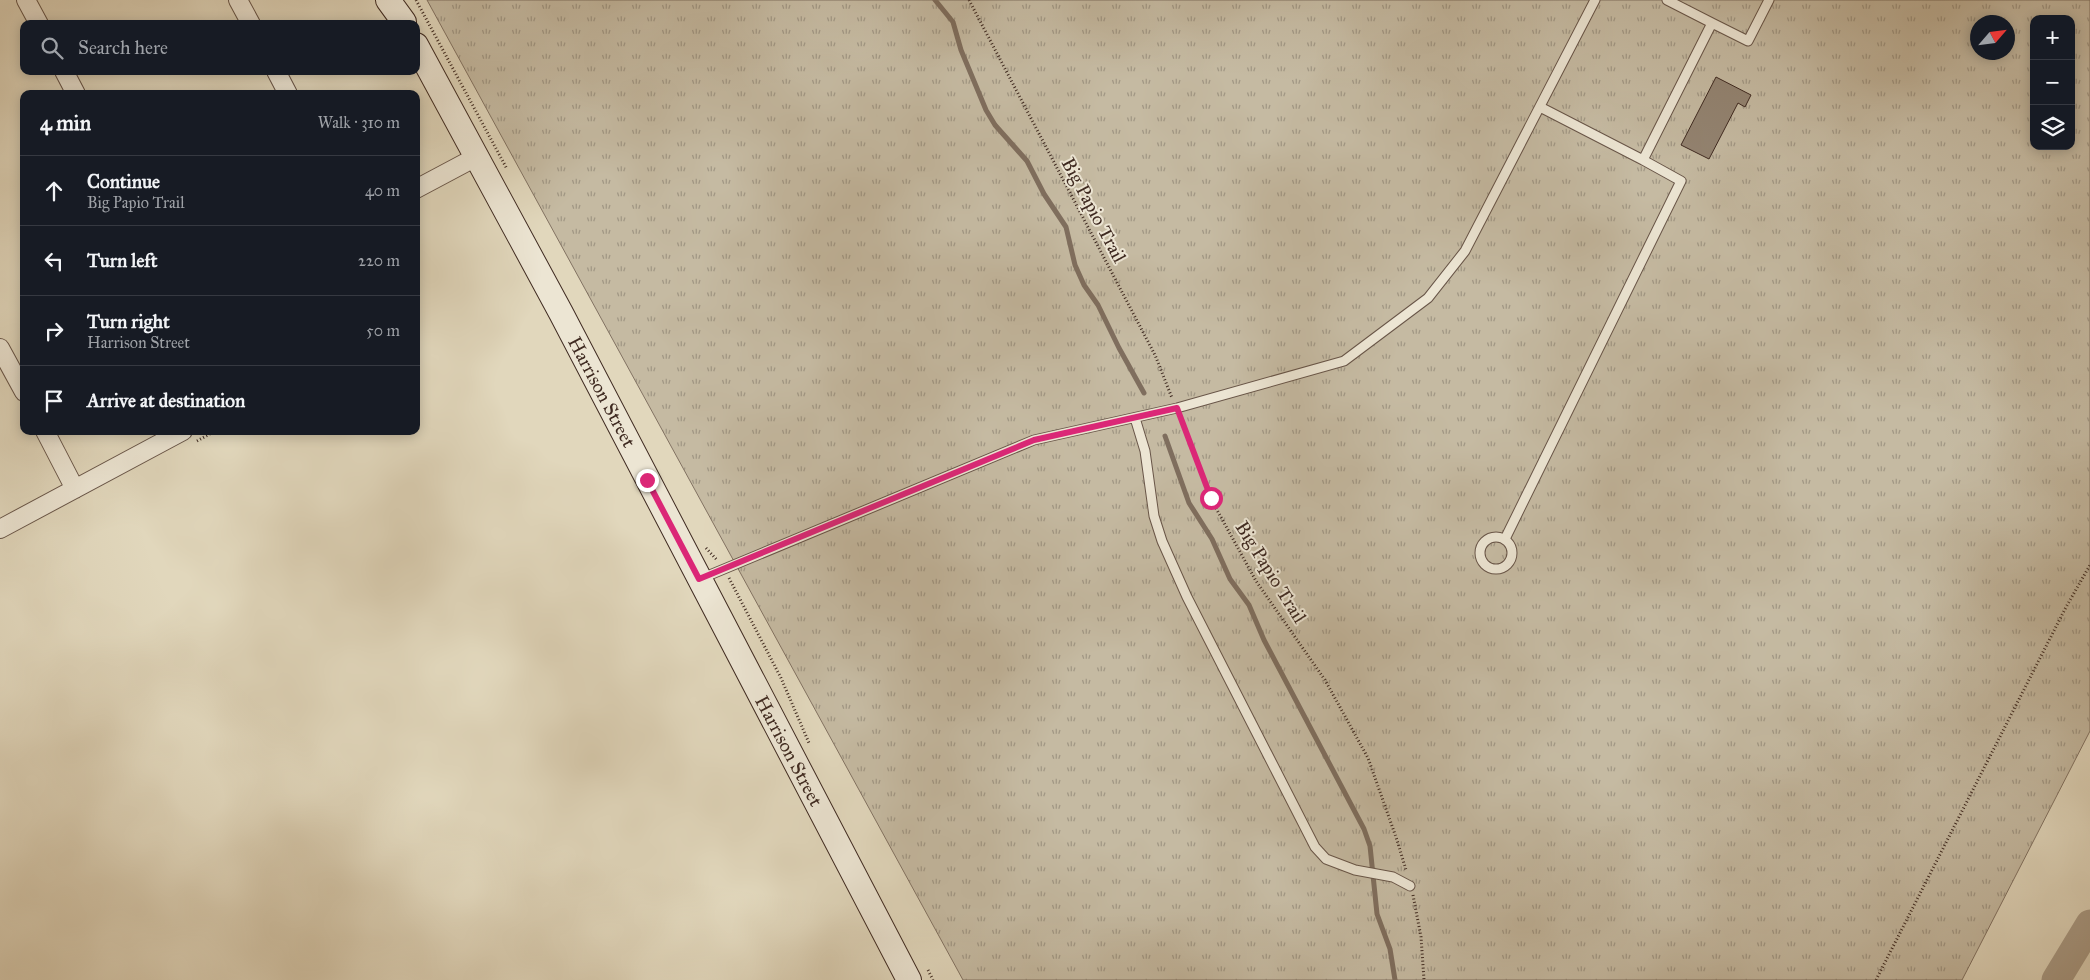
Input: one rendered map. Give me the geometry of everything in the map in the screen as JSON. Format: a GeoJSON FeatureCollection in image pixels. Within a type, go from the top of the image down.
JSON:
{"type":"FeatureCollection","features":[{"type":"Feature","properties":{"kind":"main road"},"geometry":{"type":"LineString","coordinates":[[388,0],[402,20]]}},
{"type":"Feature","properties":{"kind":"main road"},"geometry":{"type":"LineString","coordinates":[[394,0],[403,20]]}},
{"type":"Feature","properties":{"kind":"main road","name":"Harrison Street"},"geometry":{"type":"LineString","coordinates":[[420,52],[478,156],[909,980]]}},
{"type":"Feature","properties":{"kind":"street"},"geometry":{"type":"LineString","coordinates":[[26,0],[37,20]]}},
{"type":"Feature","properties":{"kind":"street"},"geometry":{"type":"LineString","coordinates":[[238,0],[249,20]]}},
{"type":"Feature","properties":{"kind":"street"},"geometry":{"type":"LineString","coordinates":[[66,75],[74,90]]}},
{"type":"Feature","properties":{"kind":"street"},"geometry":{"type":"LineString","coordinates":[[278,75],[286,90]]}},
{"type":"Feature","properties":{"kind":"street"},"geometry":{"type":"LineString","coordinates":[[420,187],[478,156]]}},
{"type":"Feature","properties":{"kind":"street"},"geometry":{"type":"LineString","coordinates":[[0,348],[20,385]]}},
{"type":"Feature","properties":{"kind":"street"},"geometry":{"type":"LineString","coordinates":[[47,435],[75,488]]}},
{"type":"Feature","properties":{"kind":"street"},"geometry":{"type":"LineString","coordinates":[[0,529],[175,435]]}},
{"type":"Feature","properties":{"kind":"lane"},"geometry":{"type":"LineString","coordinates":[[699,579],[1034,440],[1177,408],[1344,361],[1428,298],[1465,251],[1595,0]]}},
{"type":"Feature","properties":{"kind":"lane"},"geometry":{"type":"LineString","coordinates":[[1667,0],[1748,41],[1769,0]]}},
{"type":"Feature","properties":{"kind":"lane"},"geometry":{"type":"LineString","coordinates":[[1643,160],[1712,23]]}},
{"type":"Feature","properties":{"kind":"lane"},"geometry":{"type":"LineString","coordinates":[[1505,539],[1681,181],[1540,107]]}},
{"type":"Feature","properties":{"kind":"lane"},"geometry":{"type":"LineString","coordinates":[[1135,418],[1145,451],[1154,516],[1162,540],[1187,597],[1315,847],[1326,859],[1371,874],[1393,877],[1410,886]]}},
{"type":"Feature","properties":{"kind":"path","name":"Big Papio Trail"},"geometry":{"type":"LineString","coordinates":[[969,0],[1155,355],[1211,498],[1224,523],[1256,581],[1325,680],[1368,758],[1397,840],[1410,886],[1421,937],[1424,980]]}},
{"type":"Feature","properties":{"kind":"path"},"geometry":{"type":"LineString","coordinates":[[1876,980],[2064,609],[2090,565]]}},
{"type":"Feature","properties":{"kind":"green space"},"geometry":{"type":"Polygon","coordinates":[[[427,0],[2090,0],[2090,731],[1962,980],[963,980],[427,0]]]}},
{"type":"Feature","properties":{"kind":"building"},"geometry":{"type":"Polygon","coordinates":[[[1716,77],[1751,95],[1745,107],[1738,103],[1709,159],[1681,145],[1716,77]]]}},
{"type":"Feature","properties":{"kind":"waterway"},"geometry":{"type":"LineString","coordinates":[[935,0],[953,22],[961,50],[986,110],[995,125],[1027,161],[1044,194],[1066,227],[1075,265],[1084,285],[1098,305],[1144,393]]}},
{"type":"Feature","properties":{"kind":"waterway"},"geometry":{"type":"LineString","coordinates":[[1165,436],[1189,503],[1212,539],[1230,579],[1249,605],[1264,640],[1364,829],[1370,846],[1377,914],[1390,949],[1395,980]]}},
{"type":"Feature","properties":{"kind":"waterway"},"geometry":{"type":"LineString","coordinates":[[2056,980],[2090,924]]}},
{"type":"Feature","properties":{"kind":"route"},"geometry":{"type":"LineString","coordinates":[[647,480],[699,579],[1034,440],[1177,408],[1211,498]]}}]}
